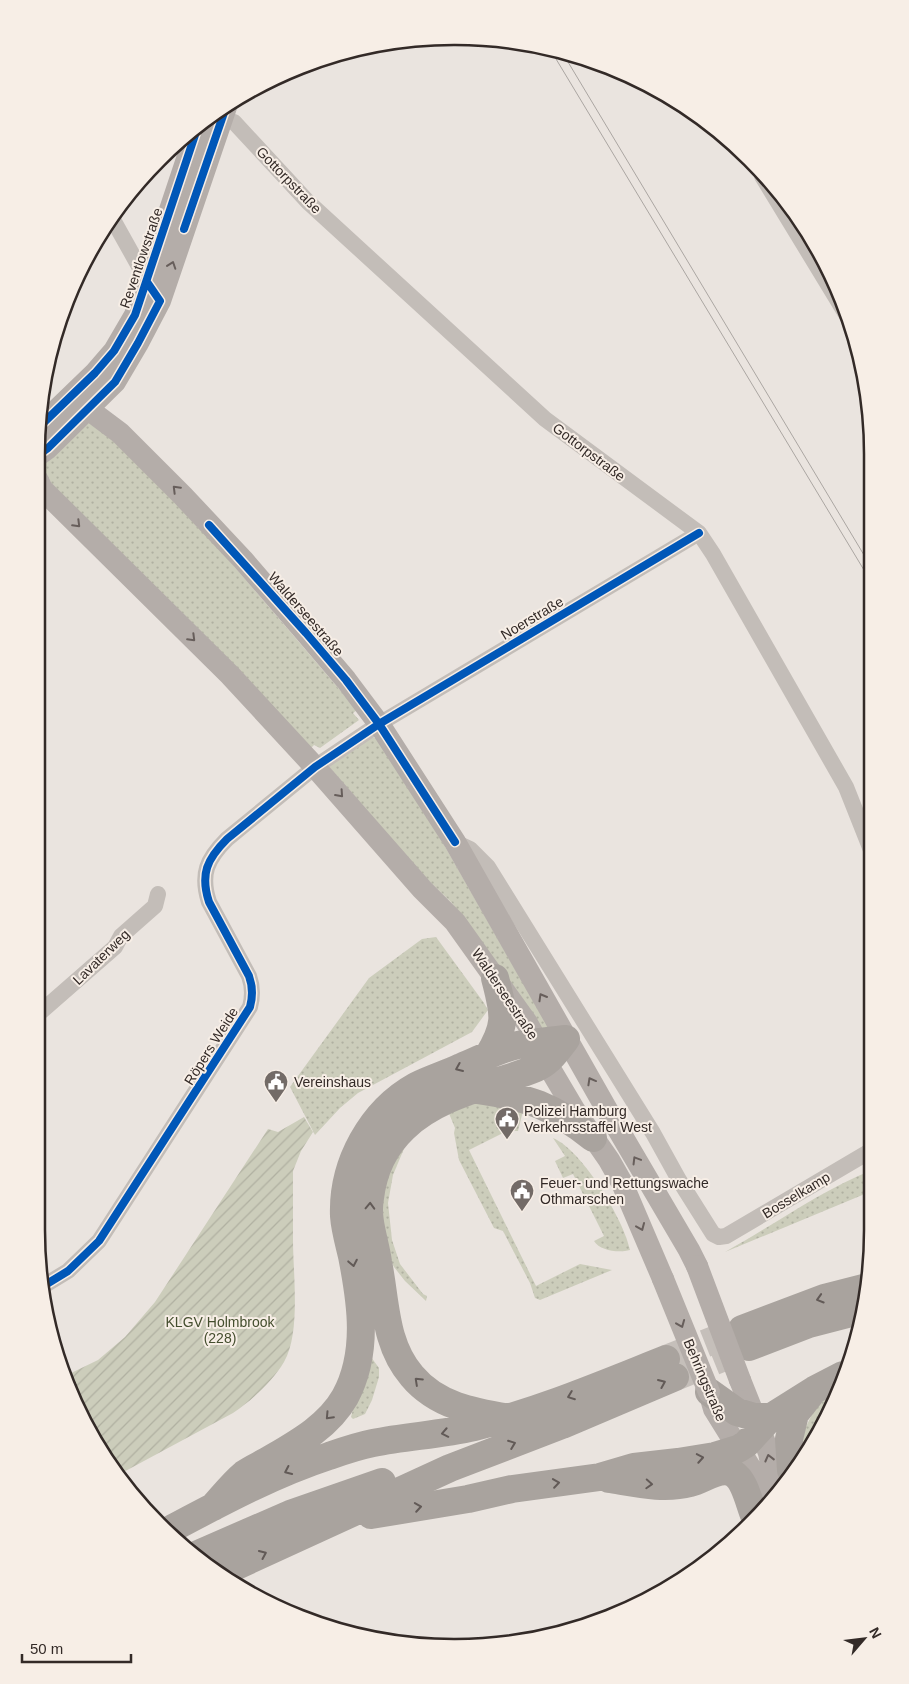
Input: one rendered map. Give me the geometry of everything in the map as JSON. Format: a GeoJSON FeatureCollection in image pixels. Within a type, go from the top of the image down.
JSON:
{"type":"FeatureCollection","features":[{"type":"Feature","properties":{"kind":"highway"},"geometry":{"type":"LineString","coordinates":[[488,1056],[496,1043],[504,1013],[495,978]]}},
{"type":"Feature","properties":{"kind":"highway"},"geometry":{"type":"LineString","coordinates":[[510,1418],[474,1412],[444,1401],[421,1385],[403,1364],[395,1348],[386,1318],[381,1275],[371,1233],[369,1200],[382,1157],[408,1124],[442,1102],[531,1070],[542,1053],[566,1039]]}},
{"type":"Feature","properties":{"kind":"highway"},"geometry":{"type":"LineString","coordinates":[[213,1507],[244,1474],[296,1444],[317,1429],[345,1397],[354,1376],[361,1346],[361,1321],[359,1296],[346,1235],[344,1215],[348,1176],[362,1141],[372,1125],[400,1097],[416,1086],[515,1046],[542,1053]]}},
{"type":"Feature","properties":{"kind":"highway"},"geometry":{"type":"LineString","coordinates":[[473,1090],[517,1096],[552,1110],[594,1138]]}},
{"type":"Feature","properties":{"kind":"highway"},"geometry":{"type":"LineString","coordinates":[[855,1312],[802,1327],[746,1338],[824,1298],[859,1289]]}},
{"type":"Feature","properties":{"kind":"highway"},"geometry":{"type":"LineString","coordinates":[[174,1527],[301,1465],[331,1455],[373,1443],[436,1434],[510,1418],[671,1368],[562,1425],[450,1468],[227,1570]]}},
{"type":"Feature","properties":{"kind":"highway"},"geometry":{"type":"LineString","coordinates":[[335,1521],[468,1499],[512,1489],[600,1477],[634,1466],[715,1456],[738,1449],[750,1441],[762,1421],[836,1379]]}},
{"type":"Feature","properties":{"kind":"highway"},"geometry":{"type":"LineString","coordinates":[[791,1463],[789,1439],[795,1414],[814,1390]]}},
{"type":"Feature","properties":{"kind":"highway"},"geometry":{"type":"LineString","coordinates":[[709,1392],[730,1408],[762,1421]]}},
{"type":"Feature","properties":{"kind":"highway"},"geometry":{"type":"LineString","coordinates":[[203,1552],[290,1514],[400,1476],[450,1468]]}},
{"type":"Feature","properties":{"kind":"highway"},"geometry":{"type":"LineString","coordinates":[[600,1477],[646,1485],[677,1485],[698,1481],[726,1470],[740,1480],[752,1510]]}},
{"type":"Feature","properties":{"kind":"main road"},"geometry":{"type":"LineString","coordinates":[[45,450],[114,382],[138,343],[160,301],[222,118]]}},
{"type":"Feature","properties":{"kind":"main road","name":"Reventlowstraße"},"geometry":{"type":"LineString","coordinates":[[47,420],[95,373],[114,351],[135,315],[194,139]]}},
{"type":"Feature","properties":{"kind":"main road","name":"Walderseestraße"},"geometry":{"type":"LineString","coordinates":[[114,382],[111,405],[114,421],[120,433]]}},
{"type":"Feature","properties":{"kind":"main road","name":"Walderseestraße"},"geometry":{"type":"LineString","coordinates":[[62,406],[72,405],[88,409],[120,433],[243,560],[318,646],[379,724],[455,842],[697,1266],[740,1380],[762,1421]]}},
{"type":"Feature","properties":{"kind":"main road","name":"Walderseestraße"},"geometry":{"type":"LineString","coordinates":[[45,492],[230,675],[315,767],[422,889],[455,922],[527,1023],[542,1053],[609,1160],[622,1183],[663,1279]]}},
{"type":"Feature","properties":{"kind":"main road","name":"Behringstraße"},"geometry":{"type":"LineString","coordinates":[[663,1279],[709,1392],[714,1409],[750,1467],[755,1478],[760,1502]]}},
{"type":"Feature","properties":{"kind":"main road"},"geometry":{"type":"LineString","coordinates":[[762,1421],[775,1484]]}},
{"type":"Feature","properties":{"kind":"street","name":"Gottorpstraße"},"geometry":{"type":"LineString","coordinates":[[226,114],[308,202],[545,418],[698,533],[713,554],[846,787],[864,832]]}},
{"type":"Feature","properties":{"kind":"street"},"geometry":{"type":"LineString","coordinates":[[116,225],[147,282],[160,301]]}},
{"type":"Feature","properties":{"kind":"street","name":"Noerstraße"},"geometry":{"type":"LineString","coordinates":[[379,724],[698,533]]}},
{"type":"Feature","properties":{"kind":"street"},"geometry":{"type":"LineString","coordinates":[[315,767],[379,724]]}},
{"type":"Feature","properties":{"kind":"street","name":"Röpers Weide"},"geometry":{"type":"LineString","coordinates":[[49,1283],[68,1271],[99,1241],[228,1044],[250,1007],[253,996],[252,985],[209,902],[206,891],[206,868],[217,849],[227,839],[315,767]]}},
{"type":"Feature","properties":{"kind":"street","name":"Walderseestraße"},"geometry":{"type":"LineString","coordinates":[[455,842],[470,849],[488,868],[644,1119],[687,1194],[713,1234],[719,1237]]}},
{"type":"Feature","properties":{"kind":"street","name":"Lavaterweg"},"geometry":{"type":"LineString","coordinates":[[45,1008],[114,948],[122,936],[155,906],[158,894]]}},
{"type":"Feature","properties":{"kind":"street","name":"Bosselkamp"},"geometry":{"type":"LineString","coordinates":[[719,1237],[726,1236],[749,1223],[864,1155]]}},
{"type":"Feature","properties":{"kind":"green space"},"geometry":{"type":"Polygon","coordinates":[[[92,418],[180,503],[357,710],[353,713],[359,720],[320,748],[314,745],[311,748],[56,490],[45,474],[45,464],[92,418]]]}},
{"type":"Feature","properties":{"kind":"green space"},"geometry":{"type":"Polygon","coordinates":[[[372,737],[379,739],[411,787],[551,1032],[544,1035],[452,903],[420,872],[330,768],[330,765],[372,737]]]}},
{"type":"Feature","properties":{"kind":"green space"},"geometry":{"type":"Polygon","coordinates":[[[436,937],[488,1010],[472,1032],[358,1093],[340,1108],[315,1135],[290,1087],[369,978],[422,939],[436,937]]]}},
{"type":"Feature","properties":{"kind":"green space"},"geometry":{"type":"Polygon","coordinates":[[[486,1102],[523,1111],[518,1131],[507,1131],[469,1150],[536,1286],[580,1264],[612,1270],[540,1300],[535,1298],[530,1283],[503,1231],[494,1228],[459,1160],[454,1133],[455,1128],[448,1111],[486,1102]]]}},
{"type":"Feature","properties":{"kind":"green space","name":"KLGV Holmbrook (228)"},"geometry":{"type":"Polygon","coordinates":[[[304,1117],[313,1132],[301,1151],[293,1171],[295,1303],[293,1335],[284,1362],[274,1377],[261,1390],[233,1413],[125,1471],[87,1411],[71,1373],[98,1360],[125,1337],[155,1302],[268,1129],[278,1132],[304,1117]]]}},
{"type":"Feature","properties":{"kind":"green space"},"geometry":{"type":"Polygon","coordinates":[[[553,1138],[576,1156],[600,1187],[620,1222],[630,1250],[605,1249],[594,1241],[604,1236],[573,1174],[563,1178],[555,1161],[565,1156],[553,1138]]]}},
{"type":"Feature","properties":{"kind":"green space"},"geometry":{"type":"Polygon","coordinates":[[[406,1144],[393,1175],[388,1203],[392,1240],[400,1264],[423,1294],[427,1296],[426,1301],[405,1281],[394,1267],[386,1252],[381,1235],[381,1184],[406,1144]]]}},
{"type":"Feature","properties":{"kind":"green space"},"geometry":{"type":"Polygon","coordinates":[[[864,1173],[864,1194],[725,1252],[816,1198],[864,1173]]]}},
{"type":"Feature","properties":{"kind":"green space"},"geometry":{"type":"Polygon","coordinates":[[[371,1357],[379,1368],[379,1377],[372,1400],[365,1414],[353,1419],[351,1417],[366,1358],[371,1357]]]}},
{"type":"Feature","properties":{"kind":"green space"},"geometry":{"type":"Polygon","coordinates":[[[830,1394],[802,1446],[800,1439],[816,1406],[830,1394]]]}},
{"type":"Feature","properties":{"kind":"tunnel"},"geometry":{"type":"LineString","coordinates":[[666,1359],[742,1329]]}},
{"type":"Feature","properties":{"kind":"tunnel"},"geometry":{"type":"LineString","coordinates":[[675,1377],[749,1347]]}},
{"type":"Feature","properties":{"kind":"tram line"},"geometry":{"type":"LineString","coordinates":[[555,58],[864,570]]}},
{"type":"Feature","properties":{"kind":"tram line"},"geometry":{"type":"LineString","coordinates":[[568,61],[864,555]]}},
{"type":"Feature","properties":{"kind":"cycle path"},"geometry":{"type":"LineString","coordinates":[[184,229],[222,117]]}},
{"type":"Feature","properties":{"kind":"cycle path"},"geometry":{"type":"LineString","coordinates":[[47,419],[95,373],[114,351],[135,315],[194,139]]}},
{"type":"Feature","properties":{"kind":"cycle path"},"geometry":{"type":"LineString","coordinates":[[45,450],[115,382],[160,301],[147,282]]}},
{"type":"Feature","properties":{"kind":"cycle path"},"geometry":{"type":"LineString","coordinates":[[209,525],[346,680],[379,724],[455,842]]}},
{"type":"Feature","properties":{"kind":"cycle path"},"geometry":{"type":"LineString","coordinates":[[49,1283],[68,1271],[99,1241],[250,1007],[252,991],[249,976],[209,902],[206,892],[205,875],[207,868],[214,853],[220,846],[315,767],[379,724],[699,533]]}},
{"type":"Feature","properties":{"kind":"place","name":"Vereinshaus"},"geometry":{"type":"Point","coordinates":[276,1103]}},
{"type":"Feature","properties":{"kind":"place","name":"Polizei Hamburg Verkehrsstaffel West"},"geometry":{"type":"Point","coordinates":[507,1140]}},
{"type":"Feature","properties":{"kind":"place","name":"Feuer- und Rettungswache Othmarschen"},"geometry":{"type":"Point","coordinates":[522,1212]}}]}
